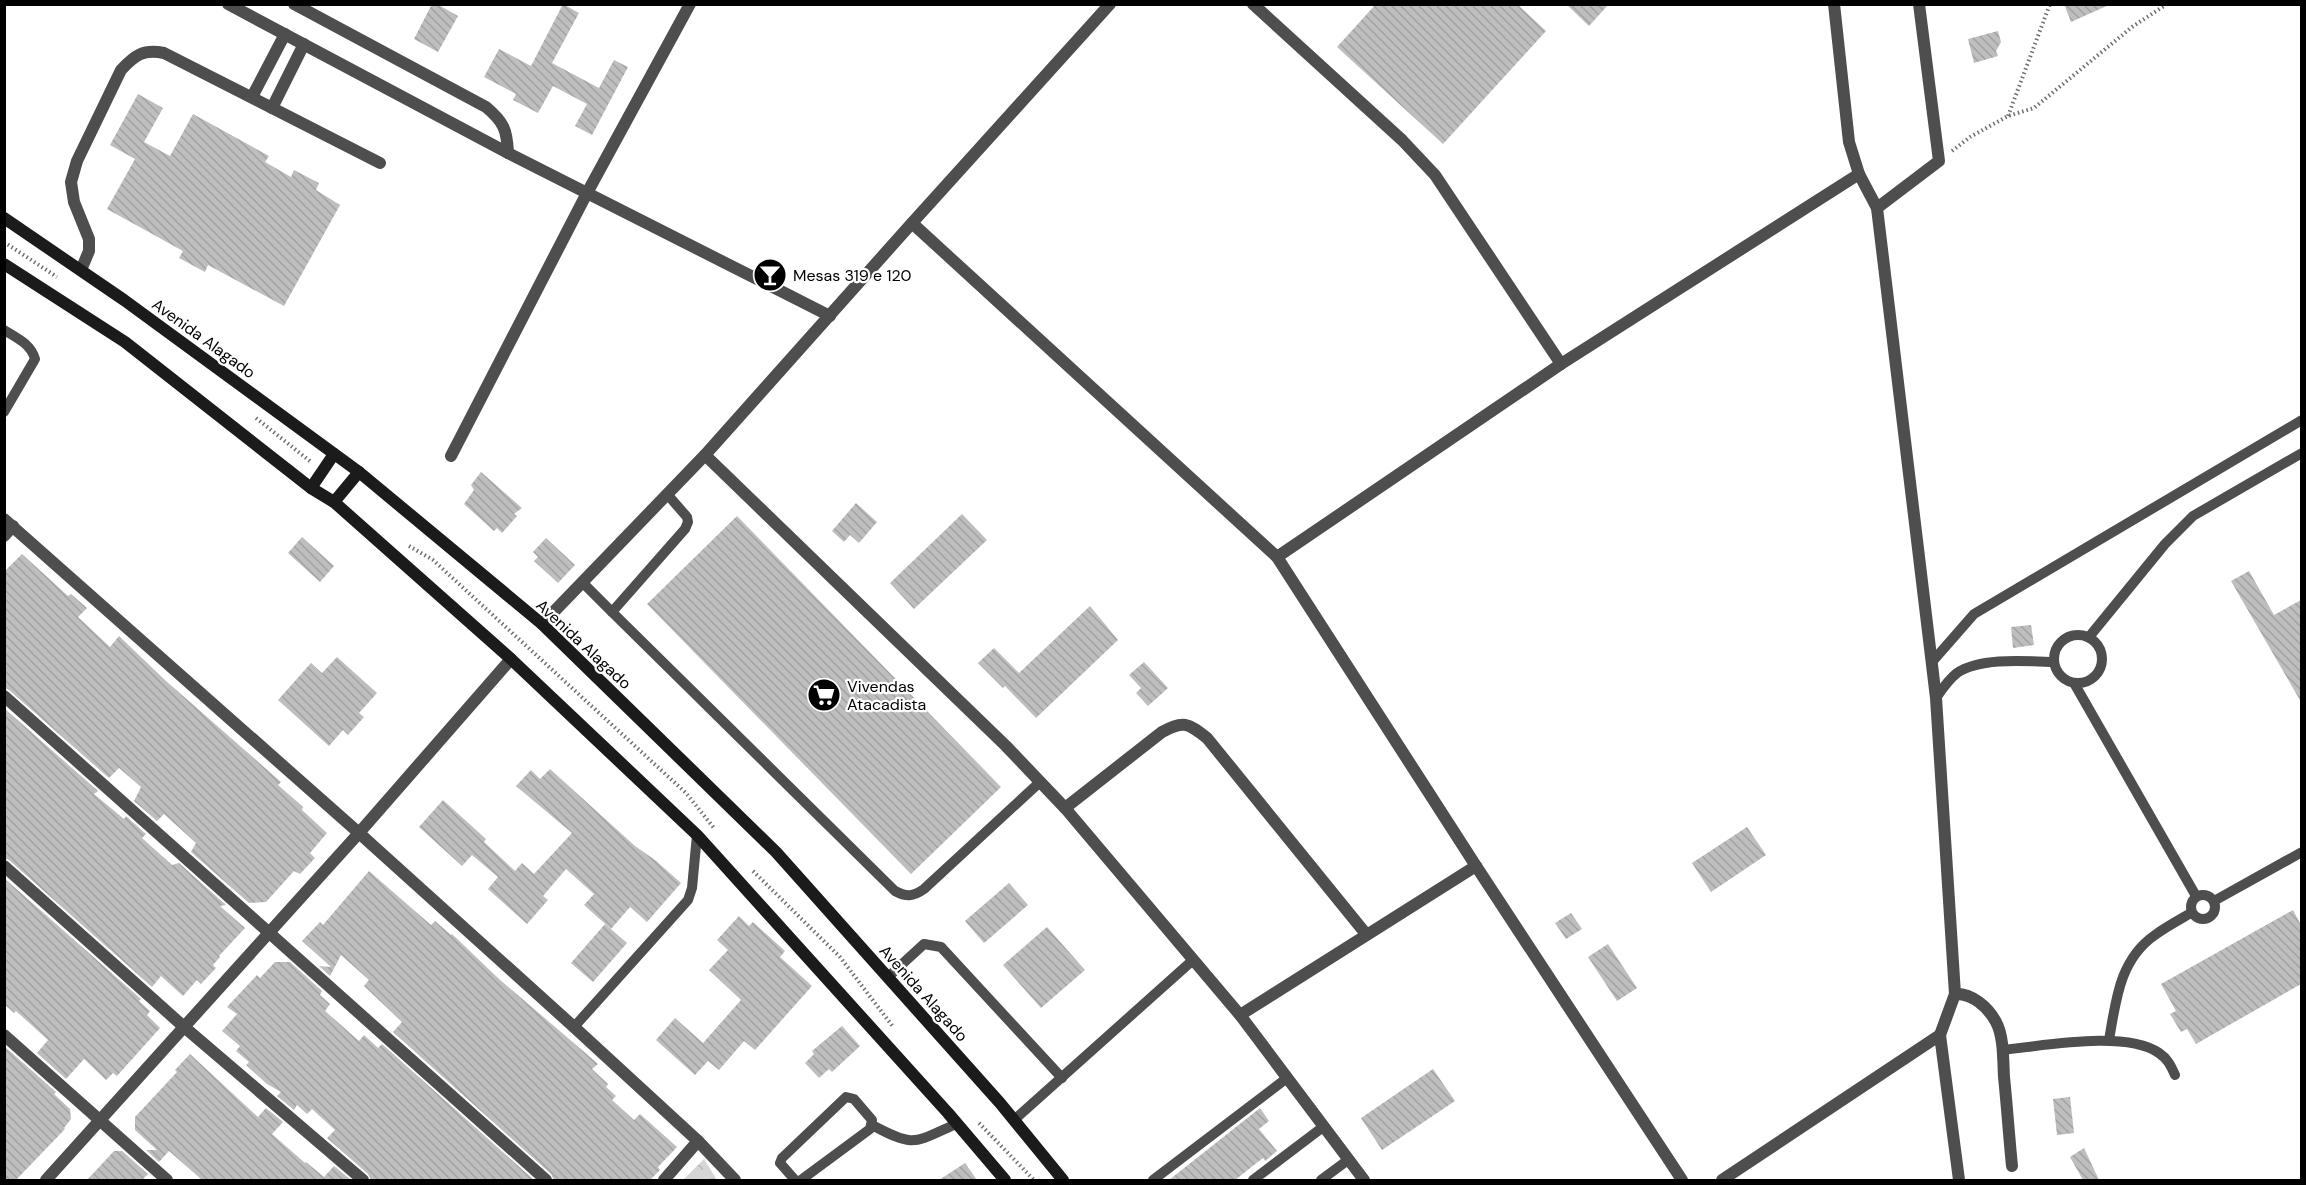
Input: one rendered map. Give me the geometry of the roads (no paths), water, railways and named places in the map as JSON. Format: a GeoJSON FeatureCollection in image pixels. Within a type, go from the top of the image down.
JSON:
{"type":"FeatureCollection","features":[{"type":"Feature","properties":{"kind":"main road","name":"Avenida Alagado"},"geometry":{"type":"LineString","coordinates":[[4,218],[81,270],[358,472],[542,624],[776,852],[1014,1120],[1063,1180]]}},
{"type":"Feature","properties":{"kind":"main road"},"geometry":{"type":"LineString","coordinates":[[7,267],[125,342],[311,488],[334,502],[511,659],[697,835],[1005,1180]]}},
{"type":"Feature","properties":{"kind":"main road"},"geometry":{"type":"LineString","coordinates":[[311,488],[334,454]]}},
{"type":"Feature","properties":{"kind":"main road"},"geometry":{"type":"LineString","coordinates":[[334,502],[358,472]]}},
{"type":"Feature","properties":{"kind":"street"},"geometry":{"type":"LineString","coordinates":[[228,4],[587,194],[830,316]]}},
{"type":"Feature","properties":{"kind":"street"},"geometry":{"type":"LineString","coordinates":[[294,4],[486,107],[499,118],[507,133],[508,153]]}},
{"type":"Feature","properties":{"kind":"street"},"geometry":{"type":"LineString","coordinates":[[451,456],[587,194],[690,4]]}},
{"type":"Feature","properties":{"kind":"street"},"geometry":{"type":"LineString","coordinates":[[542,624],[705,455],[1110,4]]}},
{"type":"Feature","properties":{"kind":"street"},"geometry":{"type":"LineString","coordinates":[[1253,4],[1402,140],[1436,175],[1561,364]]}},
{"type":"Feature","properties":{"kind":"street"},"geometry":{"type":"LineString","coordinates":[[1834,4],[1849,142],[1859,174],[1876,208],[1936,698],[1955,994],[1941,1035],[1959,1180]]}},
{"type":"Feature","properties":{"kind":"street"},"geometry":{"type":"LineString","coordinates":[[1876,208],[1939,161],[1919,4]]}},
{"type":"Feature","properties":{"kind":"street"},"geometry":{"type":"LineString","coordinates":[[252,98],[285,34]]}},
{"type":"Feature","properties":{"kind":"street"},"geometry":{"type":"LineString","coordinates":[[272,108],[304,44]]}},
{"type":"Feature","properties":{"kind":"street"},"geometry":{"type":"LineString","coordinates":[[81,270],[89,251],[89,239],[74,202],[71,182],[77,161],[121,70],[131,60],[150,50],[164,53],[380,163]]}},
{"type":"Feature","properties":{"kind":"street"},"geometry":{"type":"LineString","coordinates":[[1277,558],[1561,364],[1859,174]]}},
{"type":"Feature","properties":{"kind":"street"},"geometry":{"type":"LineString","coordinates":[[912,223],[1277,558],[1682,1180]]}},
{"type":"Feature","properties":{"kind":"street"},"geometry":{"type":"LineString","coordinates":[[705,455],[1006,746],[1065,808],[1240,1015],[1364,1180]]}},
{"type":"Feature","properties":{"kind":"street"},"geometry":{"type":"LineString","coordinates":[[4,537],[9,522],[359,833],[698,1141],[735,1180]]}},
{"type":"Feature","properties":{"kind":"street"},"geometry":{"type":"LineString","coordinates":[[46,1180],[359,833],[511,659]]}},
{"type":"Feature","properties":{"kind":"street"},"geometry":{"type":"LineString","coordinates":[[4,696],[546,1180]]}},
{"type":"Feature","properties":{"kind":"street"},"geometry":{"type":"LineString","coordinates":[[1065,808],[1162,732],[1176,724],[1191,726],[1207,738],[1366,934]]}},
{"type":"Feature","properties":{"kind":"street"},"geometry":{"type":"LineString","coordinates":[[1240,1015],[1476,866]]}},
{"type":"Feature","properties":{"kind":"street"},"geometry":{"type":"LineString","coordinates":[[4,867],[183,1026],[363,1180]]}},
{"type":"Feature","properties":{"kind":"street"},"geometry":{"type":"LineString","coordinates":[[1955,994],[1973,998],[1986,1008],[1996,1023],[2002,1050],[2012,1166]]}},
{"type":"Feature","properties":{"kind":"street"},"geometry":{"type":"LineString","coordinates":[[4,1035],[167,1180]]}},
{"type":"Feature","properties":{"kind":"street"},"geometry":{"type":"LineString","coordinates":[[1722,1180],[1941,1035]]}},
{"type":"Feature","properties":{"kind":"street"},"geometry":{"type":"LineString","coordinates":[[664,1180],[698,1141]]}},
{"type":"Feature","properties":{"kind":"lane"},"geometry":{"type":"LineString","coordinates":[[4,330],[29,346],[35,359],[4,412]]}},
{"type":"Feature","properties":{"kind":"lane"},"geometry":{"type":"LineString","coordinates":[[1932,662],[1974,614],[2301,420]]}},
{"type":"Feature","properties":{"kind":"lane"},"geometry":{"type":"LineString","coordinates":[[2090,637],[2165,544],[2193,516],[2301,453]]}},
{"type":"Feature","properties":{"kind":"lane"},"geometry":{"type":"LineString","coordinates":[[612,612],[685,529],[688,522],[687,517],[667,494]]}},
{"type":"Feature","properties":{"kind":"lane"},"geometry":{"type":"LineString","coordinates":[[583,583],[894,891],[906,897],[924,889],[1040,782]]}},
{"type":"Feature","properties":{"kind":"lane"},"geometry":{"type":"LineString","coordinates":[[2076,634],[2090,637],[2102,652],[2103,660],[2100,671],[2086,682],[2074,683],[2063,678],[2057,672],[2054,662],[2054,653],[2058,645],[2067,636],[2076,634]]}},
{"type":"Feature","properties":{"kind":"lane"},"geometry":{"type":"LineString","coordinates":[[1936,698],[1958,672],[1971,666],[2009,661],[2054,662]]}},
{"type":"Feature","properties":{"kind":"lane"},"geometry":{"type":"LineString","coordinates":[[2074,683],[2196,896]]}},
{"type":"Feature","properties":{"kind":"lane"},"geometry":{"type":"LineString","coordinates":[[573,1027],[688,900],[692,888],[697,835]]}},
{"type":"Feature","properties":{"kind":"lane"},"geometry":{"type":"LineString","coordinates":[[2214,902],[2301,852]]}},
{"type":"Feature","properties":{"kind":"lane"},"geometry":{"type":"LineString","coordinates":[[2206,895],[2214,902],[2215,908],[2208,919],[2196,918],[2191,913],[2192,900],[2196,896],[2206,895]]}},
{"type":"Feature","properties":{"kind":"lane"},"geometry":{"type":"LineString","coordinates":[[2109,1040],[2119,983],[2127,964],[2152,936],[2191,913]]}},
{"type":"Feature","properties":{"kind":"lane"},"geometry":{"type":"LineString","coordinates":[[888,977],[924,945],[932,944],[941,947],[1062,1078]]}},
{"type":"Feature","properties":{"kind":"lane"},"geometry":{"type":"LineString","coordinates":[[1014,1120],[1193,960]]}},
{"type":"Feature","properties":{"kind":"lane"},"geometry":{"type":"LineString","coordinates":[[2002,1050],[2109,1040],[2157,1051],[2169,1061],[2175,1075]]}},
{"type":"Feature","properties":{"kind":"lane"},"geometry":{"type":"LineString","coordinates":[[1153,1180],[1287,1078]]}},
{"type":"Feature","properties":{"kind":"lane"},"geometry":{"type":"LineString","coordinates":[[795,1180],[780,1163],[782,1158],[846,1097],[854,1099],[872,1120],[870,1129],[801,1180]]}},
{"type":"Feature","properties":{"kind":"lane"},"geometry":{"type":"LineString","coordinates":[[872,1125],[900,1140],[910,1142],[957,1124]]}},
{"type":"Feature","properties":{"kind":"lane"},"geometry":{"type":"LineString","coordinates":[[1253,1180],[1323,1127]]}},
{"type":"Feature","properties":{"kind":"lane"},"geometry":{"type":"LineString","coordinates":[[1321,1180],[1348,1160]]}},
{"type":"Feature","properties":{"kind":"place","name":"Mesas 319 e 120"},"geometry":{"type":"Point","coordinates":[770,275]}},
{"type":"Feature","properties":{"kind":"place","name":"Vivendas Atacadista"},"geometry":{"type":"Point","coordinates":[824,695]}}]}
